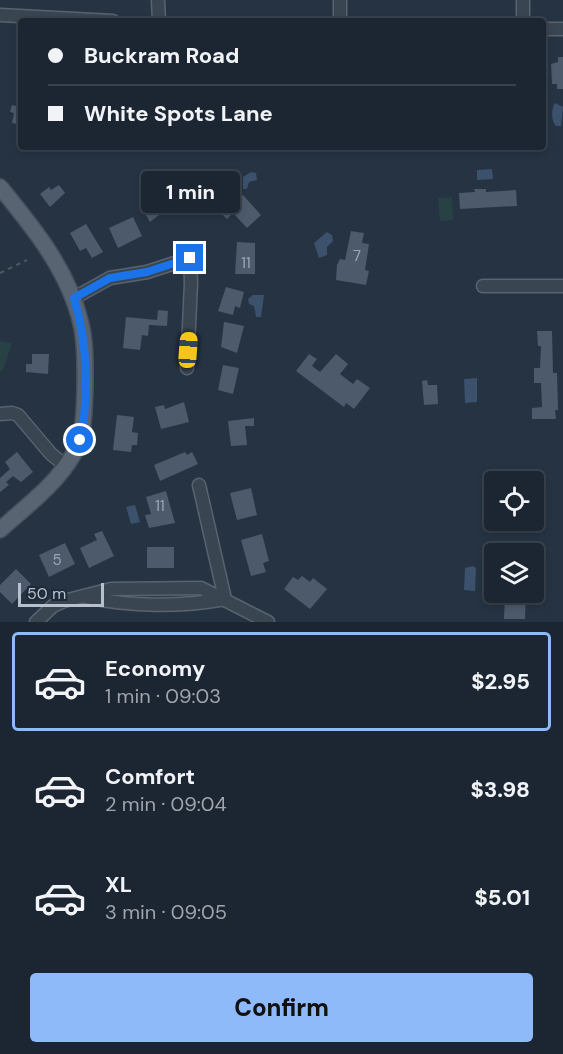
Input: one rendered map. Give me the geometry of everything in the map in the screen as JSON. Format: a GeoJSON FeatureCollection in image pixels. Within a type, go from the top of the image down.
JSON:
{"type":"FeatureCollection","features":[{"type":"Feature","properties":{"kind":"main road"},"geometry":{"type":"LineString","coordinates":[[0,187],[33,226],[74,298],[82,326],[84,423],[80,440],[66,466],[51,485],[0,530]]}},
{"type":"Feature","properties":{"kind":"street"},"geometry":{"type":"LineString","coordinates":[[159,0],[159,18]]}},
{"type":"Feature","properties":{"kind":"street"},"geometry":{"type":"LineString","coordinates":[[340,0],[340,18]]}},
{"type":"Feature","properties":{"kind":"street"},"geometry":{"type":"LineString","coordinates":[[523,0],[523,18]]}},
{"type":"Feature","properties":{"kind":"street"},"geometry":{"type":"LineString","coordinates":[[0,15],[56,18]]}},
{"type":"Feature","properties":{"kind":"street"},"geometry":{"type":"LineString","coordinates":[[546,29],[563,29]]}},
{"type":"Feature","properties":{"kind":"street"},"geometry":{"type":"LineString","coordinates":[[74,298],[110,278],[147,272],[190,258],[187,368]]}},
{"type":"Feature","properties":{"kind":"street"},"geometry":{"type":"LineString","coordinates":[[483,286],[563,286]]}},
{"type":"Feature","properties":{"kind":"street"},"geometry":{"type":"LineString","coordinates":[[0,414],[18,415],[51,454],[66,466]]}},
{"type":"Feature","properties":{"kind":"street"},"geometry":{"type":"LineString","coordinates":[[199,486],[225,599]]}},
{"type":"Feature","properties":{"kind":"street"},"geometry":{"type":"LineString","coordinates":[[36,622],[53,606],[82,596],[112,603],[202,603],[225,599],[268,622]]}},
{"type":"Feature","properties":{"kind":"path"},"geometry":{"type":"LineString","coordinates":[[0,273],[27,260]]}},
{"type":"Feature","properties":{"kind":"green space"},"geometry":{"type":"Polygon","coordinates":[[[452,197],[453,220],[440,221],[438,198],[452,197]]]}},
{"type":"Feature","properties":{"kind":"green space"},"geometry":{"type":"Polygon","coordinates":[[[0,341],[12,343],[3,370],[0,372],[0,341]]]}},
{"type":"Feature","properties":{"kind":"green space"},"geometry":{"type":"Polygon","coordinates":[[[202,593],[204,596],[201,598],[113,599],[110,595],[202,593]]]}},
{"type":"Feature","properties":{"kind":"water"},"geometry":{"type":"Polygon","coordinates":[[[555,103],[563,107],[561,126],[556,126],[553,121],[552,111],[555,103]]]}},
{"type":"Feature","properties":{"kind":"water"},"geometry":{"type":"Polygon","coordinates":[[[492,169],[493,179],[477,180],[477,170],[492,169]]]}},
{"type":"Feature","properties":{"kind":"water"},"geometry":{"type":"Polygon","coordinates":[[[251,172],[256,173],[257,180],[249,182],[247,189],[243,189],[243,177],[251,172]]]}},
{"type":"Feature","properties":{"kind":"water"},"geometry":{"type":"Polygon","coordinates":[[[327,232],[332,235],[333,241],[327,247],[327,255],[319,258],[314,243],[327,232]]]}},
{"type":"Feature","properties":{"kind":"water"},"geometry":{"type":"Polygon","coordinates":[[[253,295],[264,295],[261,317],[256,317],[254,306],[249,304],[248,299],[253,295]]]}},
{"type":"Feature","properties":{"kind":"water"},"geometry":{"type":"Polygon","coordinates":[[[477,378],[477,402],[465,403],[464,379],[477,378]]]}},
{"type":"Feature","properties":{"kind":"water"},"geometry":{"type":"Polygon","coordinates":[[[135,505],[140,522],[131,524],[126,507],[135,505]]]}},
{"type":"Feature","properties":{"kind":"water"},"geometry":{"type":"Polygon","coordinates":[[[473,566],[476,568],[475,591],[464,590],[465,568],[473,566]]]}},
{"type":"Feature","properties":{"kind":"building"},"geometry":{"type":"Polygon","coordinates":[[[558,57],[563,57],[563,89],[557,89],[557,84],[552,84],[551,64],[558,62],[558,57]]]}},
{"type":"Feature","properties":{"kind":"building"},"geometry":{"type":"Polygon","coordinates":[[[18,96],[18,124],[12,123],[14,113],[10,112],[12,105],[16,106],[18,96]]]}},
{"type":"Feature","properties":{"kind":"building"},"geometry":{"type":"Polygon","coordinates":[[[188,177],[216,180],[214,201],[186,196],[188,177]]]}},
{"type":"Feature","properties":{"kind":"building"},"geometry":{"type":"Polygon","coordinates":[[[59,185],[65,193],[50,207],[40,194],[49,187],[51,190],[59,185]]]}},
{"type":"Feature","properties":{"kind":"building"},"geometry":{"type":"Polygon","coordinates":[[[474,189],[486,189],[486,192],[516,190],[517,206],[460,209],[459,193],[475,192],[474,189]]]}},
{"type":"Feature","properties":{"kind":"building"},"geometry":{"type":"Polygon","coordinates":[[[166,194],[173,204],[150,222],[141,207],[166,194]]]}},
{"type":"Feature","properties":{"kind":"building"},"geometry":{"type":"Polygon","coordinates":[[[243,195],[261,215],[247,228],[233,213],[227,219],[218,210],[232,197],[236,202],[243,195]]]}},
{"type":"Feature","properties":{"kind":"building"},"geometry":{"type":"Polygon","coordinates":[[[133,217],[142,236],[118,248],[109,228],[133,217]]]}},
{"type":"Feature","properties":{"kind":"building"},"geometry":{"type":"Polygon","coordinates":[[[86,224],[103,252],[92,258],[86,248],[80,251],[70,233],[86,224]]]}},
{"type":"Feature","properties":{"kind":"building"},"geometry":{"type":"Polygon","coordinates":[[[351,231],[364,233],[362,243],[369,244],[365,270],[369,271],[366,285],[336,280],[337,265],[340,259],[345,260],[351,231]]]}},
{"type":"Feature","properties":{"kind":"building"},"geometry":{"type":"Polygon","coordinates":[[[237,242],[255,243],[255,274],[235,274],[237,242]]]}},
{"type":"Feature","properties":{"kind":"building"},"geometry":{"type":"Polygon","coordinates":[[[226,287],[244,292],[240,308],[235,306],[233,315],[218,311],[226,287]]]}},
{"type":"Feature","properties":{"kind":"building"},"geometry":{"type":"Polygon","coordinates":[[[158,310],[168,311],[167,326],[149,325],[148,336],[142,335],[140,350],[123,348],[126,317],[157,320],[158,310]]]}},
{"type":"Feature","properties":{"kind":"building"},"geometry":{"type":"Polygon","coordinates":[[[224,322],[244,326],[237,353],[221,347],[224,322]]]}},
{"type":"Feature","properties":{"kind":"building"},"geometry":{"type":"Polygon","coordinates":[[[537,331],[552,331],[553,373],[557,373],[558,410],[555,410],[556,419],[532,419],[532,408],[542,407],[541,383],[534,383],[534,368],[540,368],[541,346],[538,346],[537,331]]]}},
{"type":"Feature","properties":{"kind":"building"},"geometry":{"type":"Polygon","coordinates":[[[32,354],[49,354],[48,374],[26,372],[26,364],[32,364],[32,354]]]}},
{"type":"Feature","properties":{"kind":"building"},"geometry":{"type":"Polygon","coordinates":[[[309,354],[317,359],[312,366],[320,372],[336,354],[348,364],[340,374],[353,384],[357,379],[370,388],[354,409],[346,403],[344,407],[296,371],[309,354]]]}},
{"type":"Feature","properties":{"kind":"building"},"geometry":{"type":"Polygon","coordinates":[[[223,365],[239,368],[233,394],[218,390],[223,365]]]}},
{"type":"Feature","properties":{"kind":"building"},"geometry":{"type":"Polygon","coordinates":[[[427,380],[428,385],[437,385],[438,404],[424,405],[422,381],[427,380]]]}},
{"type":"Feature","properties":{"kind":"building"},"geometry":{"type":"Polygon","coordinates":[[[184,402],[189,422],[161,429],[155,407],[164,405],[165,409],[184,402]]]}},
{"type":"Feature","properties":{"kind":"building"},"geometry":{"type":"Polygon","coordinates":[[[117,415],[134,417],[132,432],[138,433],[137,445],[132,445],[131,452],[113,450],[117,415]]]}},
{"type":"Feature","properties":{"kind":"building"},"geometry":{"type":"Polygon","coordinates":[[[254,418],[254,426],[245,426],[247,445],[231,446],[228,421],[254,418]]]}},
{"type":"Feature","properties":{"kind":"building"},"geometry":{"type":"Polygon","coordinates":[[[17,452],[33,472],[21,482],[13,476],[6,482],[9,485],[0,492],[0,478],[10,469],[5,462],[17,452]]]}},
{"type":"Feature","properties":{"kind":"building"},"geometry":{"type":"Polygon","coordinates":[[[185,452],[187,455],[192,452],[198,464],[160,481],[154,465],[185,452]]]}},
{"type":"Feature","properties":{"kind":"building"},"geometry":{"type":"Polygon","coordinates":[[[251,488],[257,515],[237,520],[230,493],[251,488]]]}},
{"type":"Feature","properties":{"kind":"building"},"geometry":{"type":"Polygon","coordinates":[[[166,491],[175,523],[149,528],[145,515],[151,514],[146,497],[166,491]]]}},
{"type":"Feature","properties":{"kind":"building"},"geometry":{"type":"Polygon","coordinates":[[[102,531],[114,556],[89,568],[80,548],[97,540],[94,534],[102,531]]]}},
{"type":"Feature","properties":{"kind":"building"},"geometry":{"type":"Polygon","coordinates":[[[262,534],[269,561],[263,563],[266,572],[251,576],[241,540],[262,534]]]}},
{"type":"Feature","properties":{"kind":"building"},"geometry":{"type":"Polygon","coordinates":[[[65,543],[75,564],[49,577],[39,555],[65,543]]]}},
{"type":"Feature","properties":{"kind":"building"},"geometry":{"type":"Polygon","coordinates":[[[147,547],[174,547],[174,568],[147,568],[147,547]]]}},
{"type":"Feature","properties":{"kind":"building"},"geometry":{"type":"Polygon","coordinates":[[[16,569],[31,584],[12,604],[0,592],[0,585],[16,569]]]}},
{"type":"Feature","properties":{"kind":"building"},"geometry":{"type":"Polygon","coordinates":[[[302,576],[310,582],[313,578],[327,589],[310,609],[284,589],[293,577],[298,580],[302,576]]]}},
{"type":"Feature","properties":{"kind":"building"},"geometry":{"type":"Polygon","coordinates":[[[505,603],[526,603],[525,619],[504,619],[505,603]]]}},
{"type":"Feature","properties":{"kind":"route"},"geometry":{"type":"LineString","coordinates":[[80,440],[84,423],[85,361],[82,326],[74,298],[110,278],[147,272],[190,258]]}}]}
